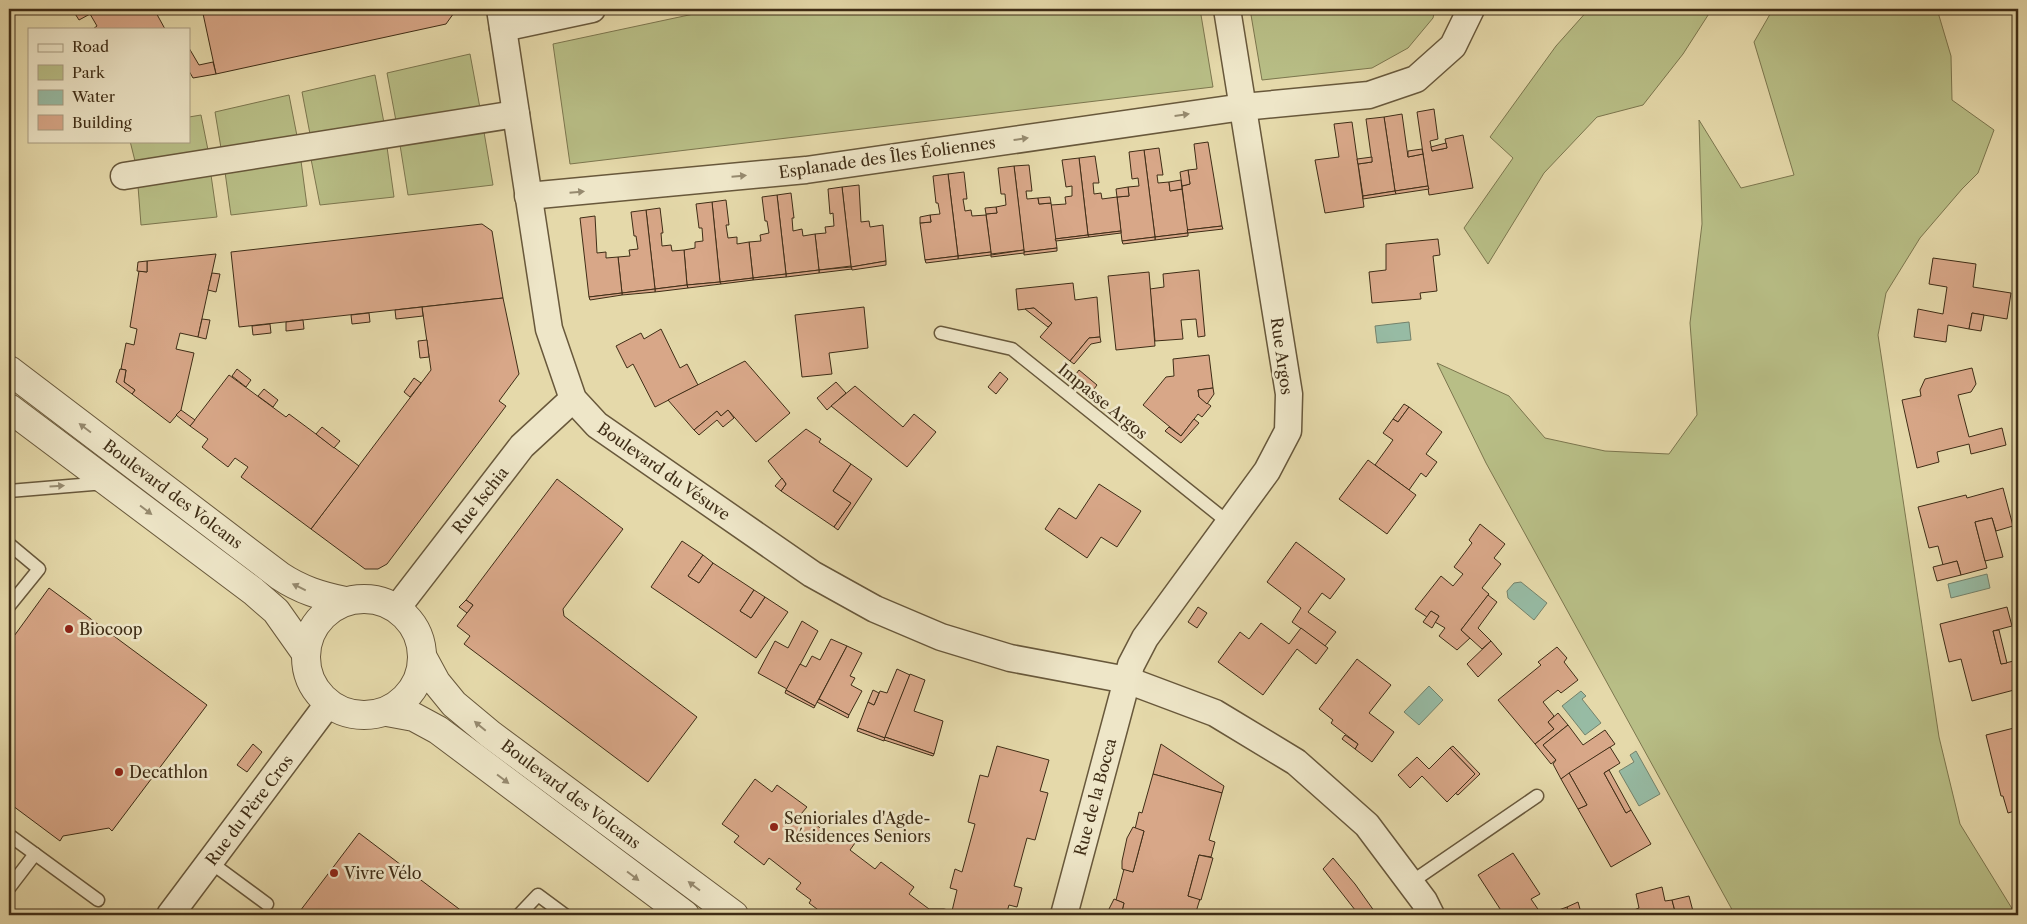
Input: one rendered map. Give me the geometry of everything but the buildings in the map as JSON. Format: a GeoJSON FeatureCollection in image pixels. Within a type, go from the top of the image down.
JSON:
{"type":"FeatureCollection","features":[{"type":"Feature","properties":{"kind":"street"},"geometry":{"type":"LineString","coordinates":[[501,18],[592,9]]}},
{"type":"Feature","properties":{"kind":"street"},"geometry":{"type":"LineString","coordinates":[[1226,9],[1243,106]]}},
{"type":"Feature","properties":{"kind":"street","name":"Esplanade des Îles Éoliennes"},"geometry":{"type":"LineString","coordinates":[[528,196],[806,170],[1243,106],[1369,94],[1416,79],[1453,46],[1471,9]]}},
{"type":"Feature","properties":{"kind":"street","name":"Boulevard du Vésuve"},"geometry":{"type":"LineString","coordinates":[[501,18],[549,329],[573,399],[597,425],[812,574],[875,609],[941,637],[1010,658],[1127,680],[1215,713],[1296,762],[1367,825],[1424,901],[1431,915]]}},
{"type":"Feature","properties":{"kind":"street","name":"Rue Argos"},"geometry":{"type":"LineString","coordinates":[[1127,680],[1131,665],[1145,638],[1267,471],[1288,432],[1289,394],[1243,106]]}},
{"type":"Feature","properties":{"kind":"street"},"geometry":{"type":"LineString","coordinates":[[124,176],[516,114]]}},
{"type":"Feature","properties":{"kind":"street","name":"Boulevard des Volcans"},"geometry":{"type":"LineString","coordinates":[[9,370],[296,587],[317,595],[345,601]]}},
{"type":"Feature","properties":{"kind":"street","name":"Rue Ischia"},"geometry":{"type":"LineString","coordinates":[[397,608],[522,446],[573,399]]}},
{"type":"Feature","properties":{"kind":"street","name":"Boulevard des Volcans"},"geometry":{"type":"LineString","coordinates":[[9,408],[253,591],[276,611],[306,652]]}},
{"type":"Feature","properties":{"kind":"street"},"geometry":{"type":"LineString","coordinates":[[363,598],[381,601],[397,608],[411,621],[420,639],[423,658],[420,675],[412,690],[401,703],[387,712],[372,716],[356,716],[342,712],[328,704],[315,690],[307,672],[306,652],[310,635],[318,621],[331,609],[345,601],[363,598]]}},
{"type":"Feature","properties":{"kind":"street","name":"Boulevard des Volcans"},"geometry":{"type":"LineString","coordinates":[[423,658],[436,682],[454,704],[490,734],[734,915]]}},
{"type":"Feature","properties":{"kind":"street","name":"Rue de la Bocca"},"geometry":{"type":"LineString","coordinates":[[1064,915],[1127,680]]}},
{"type":"Feature","properties":{"kind":"street","name":"Rue du Père Cros"},"geometry":{"type":"LineString","coordinates":[[170,915],[328,704]]}},
{"type":"Feature","properties":{"kind":"street","name":"Boulevard des Volcans"},"geometry":{"type":"LineString","coordinates":[[387,712],[414,717],[438,730],[685,915]]}},
{"type":"Feature","properties":{"kind":"lane","name":"Impasse Argos"},"geometry":{"type":"LineString","coordinates":[[941,333],[1012,349],[1229,523]]}},
{"type":"Feature","properties":{"kind":"lane"},"geometry":{"type":"LineString","coordinates":[[9,491],[93,484],[112,485]]}},
{"type":"Feature","properties":{"kind":"lane"},"geometry":{"type":"LineString","coordinates":[[9,544],[39,569],[9,606]]}},
{"type":"Feature","properties":{"kind":"lane"},"geometry":{"type":"LineString","coordinates":[[1410,883],[1537,796]]}},
{"type":"Feature","properties":{"kind":"lane"},"geometry":{"type":"LineString","coordinates":[[9,835],[98,900]]}},
{"type":"Feature","properties":{"kind":"lane"},"geometry":{"type":"LineString","coordinates":[[9,888],[35,854]]}},
{"type":"Feature","properties":{"kind":"lane"},"geometry":{"type":"LineString","coordinates":[[210,862],[267,904]]}},
{"type":"Feature","properties":{"kind":"lane"},"geometry":{"type":"LineString","coordinates":[[519,915],[538,895],[565,915]]}},
{"type":"Feature","properties":{"kind":"green space"},"geometry":{"type":"Polygon","coordinates":[[[717,9],[1200,9],[1213,87],[570,164],[553,44],[717,9]]]}},
{"type":"Feature","properties":{"kind":"green space"},"geometry":{"type":"Polygon","coordinates":[[[1250,9],[1435,9],[1433,18],[1408,48],[1372,68],[1262,80],[1250,9]]]}},
{"type":"Feature","properties":{"kind":"green space"},"geometry":{"type":"Polygon","coordinates":[[[1589,9],[1712,9],[1683,54],[1643,105],[1597,117],[1544,173],[1488,264],[1464,228],[1513,158],[1490,137],[1556,46],[1589,9]]]}},
{"type":"Feature","properties":{"kind":"green space"},"geometry":{"type":"Polygon","coordinates":[[[1773,9],[1937,9],[1951,56],[1952,100],[1994,130],[1978,173],[1920,238],[1886,293],[1878,335],[1939,737],[1960,824],[2016,915],[1735,915],[1486,463],[1437,363],[1509,396],[1545,438],[1605,451],[1669,454],[1697,415],[1690,323],[1702,224],[1699,120],[1741,188],[1794,175],[1754,42],[1773,9]]]}},
{"type":"Feature","properties":{"kind":"green space"},"geometry":{"type":"Polygon","coordinates":[[[470,54],[480,108],[396,121],[387,73],[470,54]]]}},
{"type":"Feature","properties":{"kind":"green space"},"geometry":{"type":"Polygon","coordinates":[[[375,75],[384,123],[310,134],[302,92],[375,75]]]}},
{"type":"Feature","properties":{"kind":"green space"},"geometry":{"type":"Polygon","coordinates":[[[289,95],[297,136],[221,148],[215,112],[289,95]]]}},
{"type":"Feature","properties":{"kind":"green space"},"geometry":{"type":"Polygon","coordinates":[[[201,115],[208,150],[135,161],[130,142],[190,142],[190,117],[201,115]]]}},
{"type":"Feature","properties":{"kind":"green space"},"geometry":{"type":"Polygon","coordinates":[[[484,132],[493,185],[408,195],[400,145],[484,132]]]}},
{"type":"Feature","properties":{"kind":"green space"},"geometry":{"type":"Polygon","coordinates":[[[387,147],[394,197],[320,205],[311,159],[387,147]]]}},
{"type":"Feature","properties":{"kind":"green space"},"geometry":{"type":"Polygon","coordinates":[[[301,161],[307,206],[231,215],[225,172],[301,161]]]}},
{"type":"Feature","properties":{"kind":"green space"},"geometry":{"type":"Polygon","coordinates":[[[211,175],[217,217],[141,225],[138,186],[211,175]]]}},
{"type":"Feature","properties":{"kind":"water"},"geometry":{"type":"Polygon","coordinates":[[[1409,322],[1411,340],[1377,343],[1375,326],[1409,322]]]}},
{"type":"Feature","properties":{"kind":"water"},"geometry":{"type":"Polygon","coordinates":[[[1987,574],[1990,588],[1951,598],[1948,584],[1987,574]]]}},
{"type":"Feature","properties":{"kind":"water"},"geometry":{"type":"Polygon","coordinates":[[[1521,582],[1547,603],[1534,620],[1508,598],[1507,591],[1514,583],[1521,582]]]}},
{"type":"Feature","properties":{"kind":"water"},"geometry":{"type":"Polygon","coordinates":[[[1429,686],[1443,700],[1419,725],[1404,712],[1429,686]]]}},
{"type":"Feature","properties":{"kind":"water"},"geometry":{"type":"Polygon","coordinates":[[[1581,691],[1586,696],[1582,699],[1601,723],[1585,735],[1562,706],[1581,691]]]}},
{"type":"Feature","properties":{"kind":"water"},"geometry":{"type":"Polygon","coordinates":[[[1636,751],[1660,794],[1639,806],[1619,771],[1634,762],[1630,755],[1636,751]]]}},
{"type":"Feature","properties":{"kind":"place","name":"Biocoop"},"geometry":{"type":"Point","coordinates":[69,629]}},
{"type":"Feature","properties":{"kind":"place","name":"Decathlon"},"geometry":{"type":"Point","coordinates":[119,772]}},
{"type":"Feature","properties":{"kind":"place","name":"Senioriales d'Agde- Résidences Seniors"},"geometry":{"type":"Point","coordinates":[774,827]}},
{"type":"Feature","properties":{"kind":"place","name":"Vivre Vélo"},"geometry":{"type":"Point","coordinates":[334,873]}}]}
